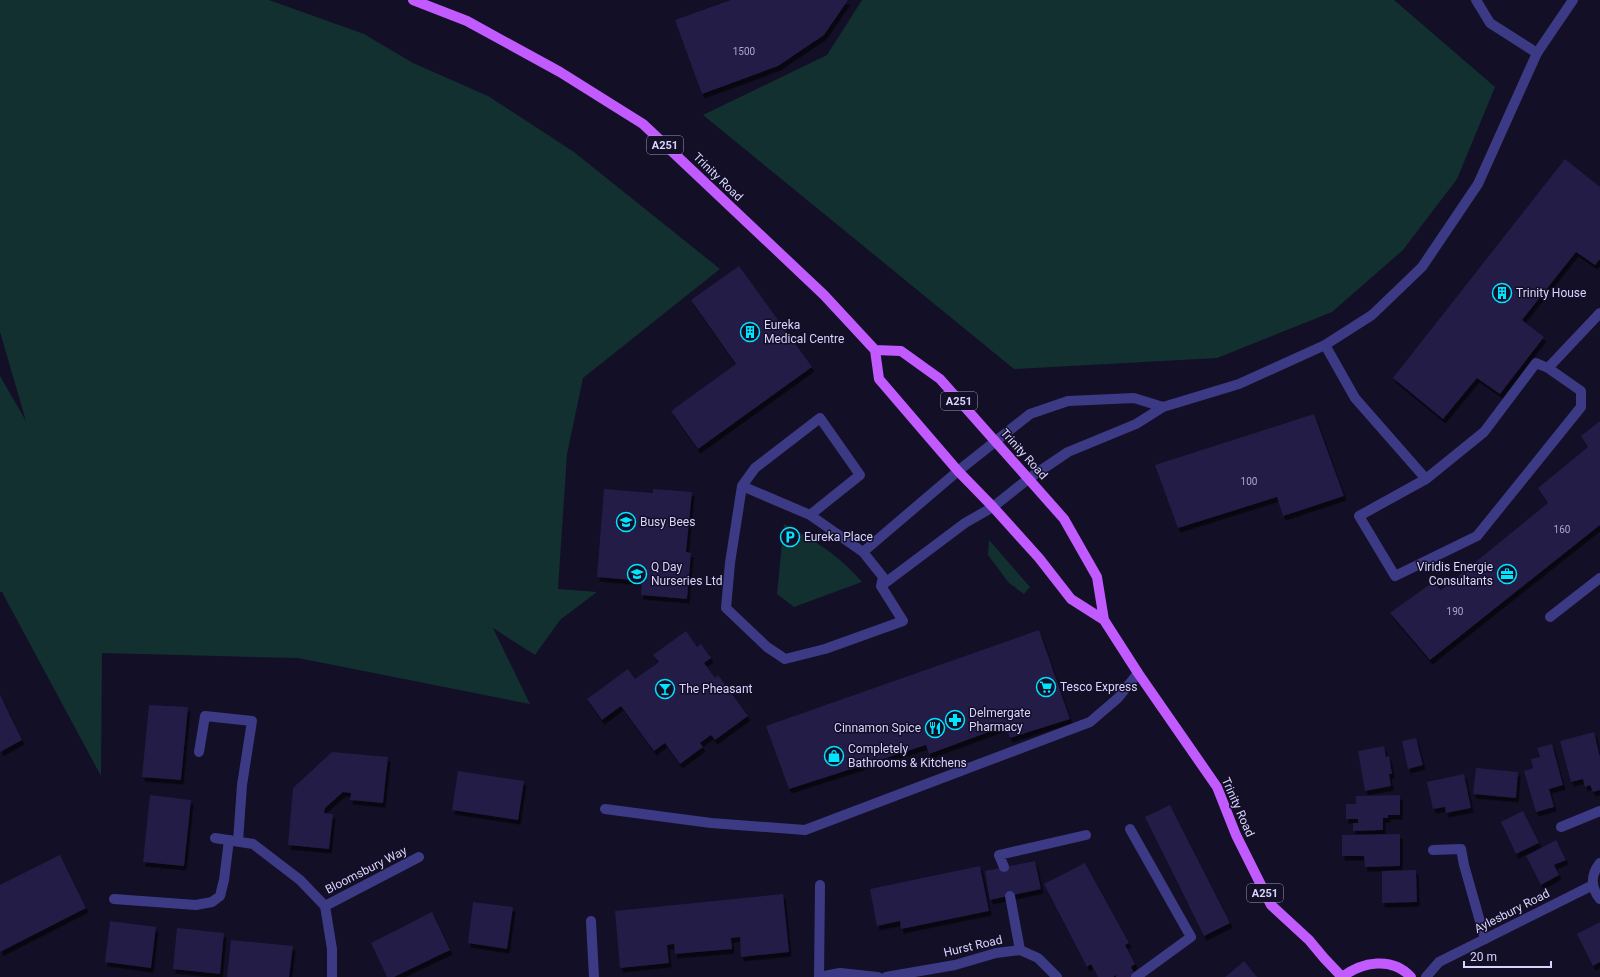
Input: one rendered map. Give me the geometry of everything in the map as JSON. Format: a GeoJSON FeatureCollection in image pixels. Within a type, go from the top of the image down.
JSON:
{"type":"FeatureCollection","features":[{"type":"Feature","properties":{"kind":"main road","name":"Trinity Road"},"geometry":{"type":"LineString","coordinates":[[413,0],[467,21],[560,72],[643,124],[824,296],[875,350],[879,379],[958,472],[993,507],[1039,558],[1070,599],[1104,620]]}},
{"type":"Feature","properties":{"kind":"main road","name":"Trinity Road"},"geometry":{"type":"LineString","coordinates":[[875,350],[901,351],[940,379],[1064,519],[1096,577],[1104,620],[1217,788],[1236,835],[1271,905],[1310,940],[1342,977],[1355,968],[1368,964],[1382,963],[1396,966],[1411,977]]}},
{"type":"Feature","properties":{"kind":"street"},"geometry":{"type":"LineString","coordinates":[[1476,0],[1490,23],[1537,53]]}},
{"type":"Feature","properties":{"kind":"street"},"geometry":{"type":"LineString","coordinates":[[881,586],[965,523],[993,507],[1028,478],[1068,452],[1136,424],[1163,407],[1239,384],[1325,346],[1372,316],[1422,266],[1478,184],[1537,53],[1573,0]]}},
{"type":"Feature","properties":{"kind":"street"},"geometry":{"type":"LineString","coordinates":[[1548,368],[1600,313]]}},
{"type":"Feature","properties":{"kind":"street"},"geometry":{"type":"LineString","coordinates":[[1325,346],[1355,398],[1426,480]]}},
{"type":"Feature","properties":{"kind":"street"},"geometry":{"type":"LineString","coordinates":[[1536,363],[1548,368],[1581,391],[1581,407],[1477,536],[1395,576],[1359,516],[1426,480],[1484,432],[1536,363]]}},
{"type":"Feature","properties":{"kind":"street"},"geometry":{"type":"LineString","coordinates":[[863,552],[995,441],[1030,414],[1068,401],[1134,398],[1163,407]]}},
{"type":"Feature","properties":{"kind":"street"},"geometry":{"type":"LineString","coordinates":[[742,486],[810,514],[863,552],[883,576],[881,586],[903,621],[825,649],[785,659],[767,647],[726,608],[730,563],[742,486],[755,468],[820,418],[860,475],[810,514]]}},
{"type":"Feature","properties":{"kind":"street"},"geometry":{"type":"LineString","coordinates":[[1550,617],[1600,578]]}},
{"type":"Feature","properties":{"kind":"street"},"geometry":{"type":"LineString","coordinates":[[605,809],[711,823],[805,830],[1090,722],[1118,698],[1138,672]]}},
{"type":"Feature","properties":{"kind":"street"},"geometry":{"type":"LineString","coordinates":[[114,899],[196,905],[212,902],[220,896],[233,840],[252,721],[205,716],[199,752]]}},
{"type":"Feature","properties":{"kind":"street"},"geometry":{"type":"LineString","coordinates":[[1561,827],[1600,811]]}},
{"type":"Feature","properties":{"kind":"street"},"geometry":{"type":"LineString","coordinates":[[1130,829],[1190,937],[1136,977]]}},
{"type":"Feature","properties":{"kind":"street"},"geometry":{"type":"LineString","coordinates":[[1004,867],[999,855],[1086,835]]}},
{"type":"Feature","properties":{"kind":"street","name":"Bloomsbury Way"},"geometry":{"type":"LineString","coordinates":[[215,838],[253,844],[300,880],[325,906],[332,949],[332,977]]}},
{"type":"Feature","properties":{"kind":"street"},"geometry":{"type":"LineString","coordinates":[[1433,850],[1461,850],[1485,939]]}},
{"type":"Feature","properties":{"kind":"street","name":"Bloomsbury Way"},"geometry":{"type":"LineString","coordinates":[[325,906],[419,857]]}},
{"type":"Feature","properties":{"kind":"street"},"geometry":{"type":"LineString","coordinates":[[1600,863],[1593,876],[1595,892],[1600,899]]}},
{"type":"Feature","properties":{"kind":"street","name":"Aylesbury Road"},"geometry":{"type":"LineString","coordinates":[[1426,977],[1439,962],[1593,884]]}},
{"type":"Feature","properties":{"kind":"street"},"geometry":{"type":"LineString","coordinates":[[820,885],[819,977],[840,973],[878,977]]}},
{"type":"Feature","properties":{"kind":"street"},"geometry":{"type":"LineString","coordinates":[[1010,896],[1020,950]]}},
{"type":"Feature","properties":{"kind":"street"},"geometry":{"type":"LineString","coordinates":[[591,921],[594,977]]}},
{"type":"Feature","properties":{"kind":"street","name":"Hurst Road"},"geometry":{"type":"LineString","coordinates":[[886,977],[955,965],[996,953],[1020,950],[1038,958],[1057,977]]}},
{"type":"Feature","properties":{"kind":"green space"},"geometry":{"type":"Polygon","coordinates":[[[0,0],[269,0],[364,34],[413,63],[488,96],[574,152],[720,269],[583,378],[567,454],[558,589],[597,592],[560,620],[535,655],[493,628],[530,704],[298,658],[102,653],[101,776],[2,592],[0,592],[0,376],[26,421],[0,332],[0,0]]]}},
{"type":"Feature","properties":{"kind":"green space"},"geometry":{"type":"Polygon","coordinates":[[[862,0],[1394,0],[1495,87],[1457,179],[1403,250],[1332,312],[1217,358],[1014,369],[703,115],[827,55],[862,0]]]}},
{"type":"Feature","properties":{"kind":"green space"},"geometry":{"type":"Polygon","coordinates":[[[784,524],[826,549],[845,564],[862,582],[794,607],[777,594],[784,524]]]}},
{"type":"Feature","properties":{"kind":"green space"},"geometry":{"type":"Polygon","coordinates":[[[989,540],[1030,587],[1024,594],[1009,583],[988,555],[989,540]]]}},
{"type":"Feature","properties":{"kind":"building"},"geometry":{"type":"Polygon","coordinates":[[[731,0],[848,0],[824,35],[778,66],[702,94],[675,20],[731,0]]]}},
{"type":"Feature","properties":{"kind":"building","name":"Trinity House"},"geometry":{"type":"Polygon","coordinates":[[[1565,159],[1600,187],[1600,259],[1595,265],[1576,252],[1522,320],[1544,337],[1500,394],[1477,378],[1443,419],[1393,378],[1565,159]]]}},
{"type":"Feature","properties":{"kind":"building","name":"Eureka Medical Centre"},"geometry":{"type":"Polygon","coordinates":[[[739,266],[812,367],[698,449],[671,411],[736,364],[691,300],[739,266]]]}},
{"type":"Feature","properties":{"kind":"building"},"geometry":{"type":"Polygon","coordinates":[[[1314,414],[1344,496],[1283,516],[1277,497],[1178,528],[1155,465],[1314,414]]]}},
{"type":"Feature","properties":{"kind":"building"},"geometry":{"type":"Polygon","coordinates":[[[1600,421],[1600,525],[1430,660],[1390,613],[1433,582],[1441,590],[1548,503],[1538,488],[1588,447],[1581,436],[1600,421]]]}},
{"type":"Feature","properties":{"kind":"building"},"geometry":{"type":"Polygon","coordinates":[[[604,489],[653,493],[653,489],[692,492],[686,552],[691,553],[687,599],[641,595],[642,581],[597,577],[604,489]]]}},
{"type":"Feature","properties":{"kind":"building"},"geometry":{"type":"Polygon","coordinates":[[[1039,630],[1070,719],[1010,738],[1005,726],[929,754],[926,745],[789,789],[766,726],[1039,630]]]}},
{"type":"Feature","properties":{"kind":"building","name":"The Pheasant"},"geometry":{"type":"Polygon","coordinates":[[[686,631],[697,647],[701,644],[711,658],[704,663],[715,678],[718,675],[748,716],[715,740],[711,735],[700,743],[703,747],[680,764],[665,743],[654,751],[621,706],[602,720],[587,699],[628,669],[635,679],[659,662],[653,655],[686,631]]]}},
{"type":"Feature","properties":{"kind":"building"},"geometry":{"type":"Polygon","coordinates":[[[0,695],[22,740],[0,752],[0,695]]]}},
{"type":"Feature","properties":{"kind":"building"},"geometry":{"type":"Polygon","coordinates":[[[149,705],[188,707],[181,780],[142,777],[149,705]]]}},
{"type":"Feature","properties":{"kind":"building"},"geometry":{"type":"Polygon","coordinates":[[[1594,732],[1600,757],[1600,790],[1593,792],[1590,785],[1585,787],[1583,779],[1571,782],[1560,741],[1594,732]]]}},
{"type":"Feature","properties":{"kind":"building"},"geometry":{"type":"Polygon","coordinates":[[[1416,738],[1423,765],[1408,769],[1402,741],[1416,738]]]}},
{"type":"Feature","properties":{"kind":"building"},"geometry":{"type":"Polygon","coordinates":[[[1552,744],[1563,785],[1549,789],[1554,807],[1536,812],[1524,771],[1533,768],[1531,759],[1540,757],[1537,748],[1552,744]]]}},
{"type":"Feature","properties":{"kind":"building"},"geometry":{"type":"Polygon","coordinates":[[[1384,746],[1386,757],[1389,756],[1392,774],[1389,774],[1391,786],[1365,791],[1358,751],[1384,746]]]}},
{"type":"Feature","properties":{"kind":"building"},"geometry":{"type":"Polygon","coordinates":[[[332,752],[388,757],[383,803],[350,800],[351,793],[343,792],[325,808],[324,813],[333,814],[329,849],[288,845],[293,788],[332,752]]]}},
{"type":"Feature","properties":{"kind":"building"},"geometry":{"type":"Polygon","coordinates":[[[1476,768],[1518,772],[1516,798],[1473,794],[1476,768]]]}},
{"type":"Feature","properties":{"kind":"building"},"geometry":{"type":"Polygon","coordinates":[[[458,771],[524,781],[518,820],[452,810],[458,771]]]}},
{"type":"Feature","properties":{"kind":"building"},"geometry":{"type":"Polygon","coordinates":[[[1464,774],[1471,808],[1446,813],[1445,807],[1433,809],[1427,782],[1464,774]]]}},
{"type":"Feature","properties":{"kind":"building"},"geometry":{"type":"Polygon","coordinates":[[[150,795],[191,800],[184,866],[143,862],[150,795]]]}},
{"type":"Feature","properties":{"kind":"building"},"geometry":{"type":"Polygon","coordinates":[[[1400,795],[1400,815],[1388,815],[1388,818],[1383,818],[1383,830],[1353,831],[1353,823],[1358,823],[1358,819],[1346,819],[1346,804],[1356,804],[1356,796],[1400,795]]]}},
{"type":"Feature","properties":{"kind":"building"},"geometry":{"type":"Polygon","coordinates":[[[1170,805],[1230,923],[1204,936],[1145,817],[1170,805]]]}},
{"type":"Feature","properties":{"kind":"building"},"geometry":{"type":"Polygon","coordinates":[[[1523,811],[1539,843],[1516,854],[1501,822],[1523,811]]]}},
{"type":"Feature","properties":{"kind":"building"},"geometry":{"type":"Polygon","coordinates":[[[1400,834],[1400,866],[1365,867],[1364,856],[1342,856],[1342,835],[1400,834]]]}},
{"type":"Feature","properties":{"kind":"building"},"geometry":{"type":"Polygon","coordinates":[[[1556,840],[1566,860],[1554,865],[1559,875],[1541,885],[1526,856],[1556,840]]]}},
{"type":"Feature","properties":{"kind":"building"},"geometry":{"type":"Polygon","coordinates":[[[60,855],[86,908],[0,952],[0,885],[60,855]]]}},
{"type":"Feature","properties":{"kind":"building"},"geometry":{"type":"Polygon","coordinates":[[[1035,861],[1041,889],[990,900],[985,871],[1035,861]]]}},
{"type":"Feature","properties":{"kind":"building"},"geometry":{"type":"Polygon","coordinates":[[[1085,863],[1129,943],[1125,945],[1135,964],[1131,967],[1136,977],[1116,977],[1116,975],[1113,977],[1098,977],[1091,964],[1087,967],[1044,884],[1085,863]]]}},
{"type":"Feature","properties":{"kind":"building"},"geometry":{"type":"Polygon","coordinates":[[[980,866],[989,911],[901,929],[900,921],[877,926],[870,889],[980,866]]]}},
{"type":"Feature","properties":{"kind":"building"},"geometry":{"type":"Polygon","coordinates":[[[1416,870],[1417,902],[1382,903],[1382,871],[1416,870]]]}},
{"type":"Feature","properties":{"kind":"building"},"geometry":{"type":"Polygon","coordinates":[[[783,894],[789,952],[741,957],[740,937],[731,938],[732,949],[675,954],[674,944],[667,945],[669,963],[620,968],[615,911],[783,894]]]}},
{"type":"Feature","properties":{"kind":"building"},"geometry":{"type":"Polygon","coordinates":[[[473,902],[513,907],[507,949],[468,943],[473,902]]]}},
{"type":"Feature","properties":{"kind":"building"},"geometry":{"type":"Polygon","coordinates":[[[432,912],[450,950],[394,977],[387,977],[371,943],[432,912]]]}},
{"type":"Feature","properties":{"kind":"building"},"geometry":{"type":"Polygon","coordinates":[[[110,921],[156,927],[151,968],[105,962],[110,921]]]}},
{"type":"Feature","properties":{"kind":"building"},"geometry":{"type":"Polygon","coordinates":[[[1600,922],[1600,962],[1593,966],[1577,934],[1600,922]]]}},
{"type":"Feature","properties":{"kind":"building"},"geometry":{"type":"Polygon","coordinates":[[[177,928],[224,933],[220,974],[173,969],[177,928]]]}},
{"type":"Feature","properties":{"kind":"building"},"geometry":{"type":"Polygon","coordinates":[[[231,940],[293,946],[289,977],[227,977],[231,940]]]}},
{"type":"Feature","properties":{"kind":"building"},"geometry":{"type":"Polygon","coordinates":[[[1244,961],[1257,977],[1225,977],[1229,974],[1244,961]]]}},
{"type":"Feature","properties":{"kind":"place","name":"Trinity House"},"geometry":{"type":"Point","coordinates":[1502,293]}},
{"type":"Feature","properties":{"kind":"place","name":"Eureka Medical Centre"},"geometry":{"type":"Point","coordinates":[750,332]}},
{"type":"Feature","properties":{"kind":"place","name":"Busy Bees"},"geometry":{"type":"Point","coordinates":[626,522]}},
{"type":"Feature","properties":{"kind":"place","name":"Eureka Place"},"geometry":{"type":"Point","coordinates":[790,537]}},
{"type":"Feature","properties":{"kind":"place","name":"Q Day Nurseries Ltd"},"geometry":{"type":"Point","coordinates":[637,574]}},
{"type":"Feature","properties":{"kind":"place","name":"Viridis Energie Consultants"},"geometry":{"type":"Point","coordinates":[1507,574]}},
{"type":"Feature","properties":{"kind":"place","name":"Tesco Express"},"geometry":{"type":"Point","coordinates":[1046,687]}},
{"type":"Feature","properties":{"kind":"place","name":"The Pheasant"},"geometry":{"type":"Point","coordinates":[665,689]}},
{"type":"Feature","properties":{"kind":"place","name":"Delmergate Pharmacy"},"geometry":{"type":"Point","coordinates":[955,720]}},
{"type":"Feature","properties":{"kind":"place","name":"Cinnamon Spice"},"geometry":{"type":"Point","coordinates":[935,728]}},
{"type":"Feature","properties":{"kind":"place","name":"Completely Bathrooms & Kitchens"},"geometry":{"type":"Point","coordinates":[834,756]}}]}
